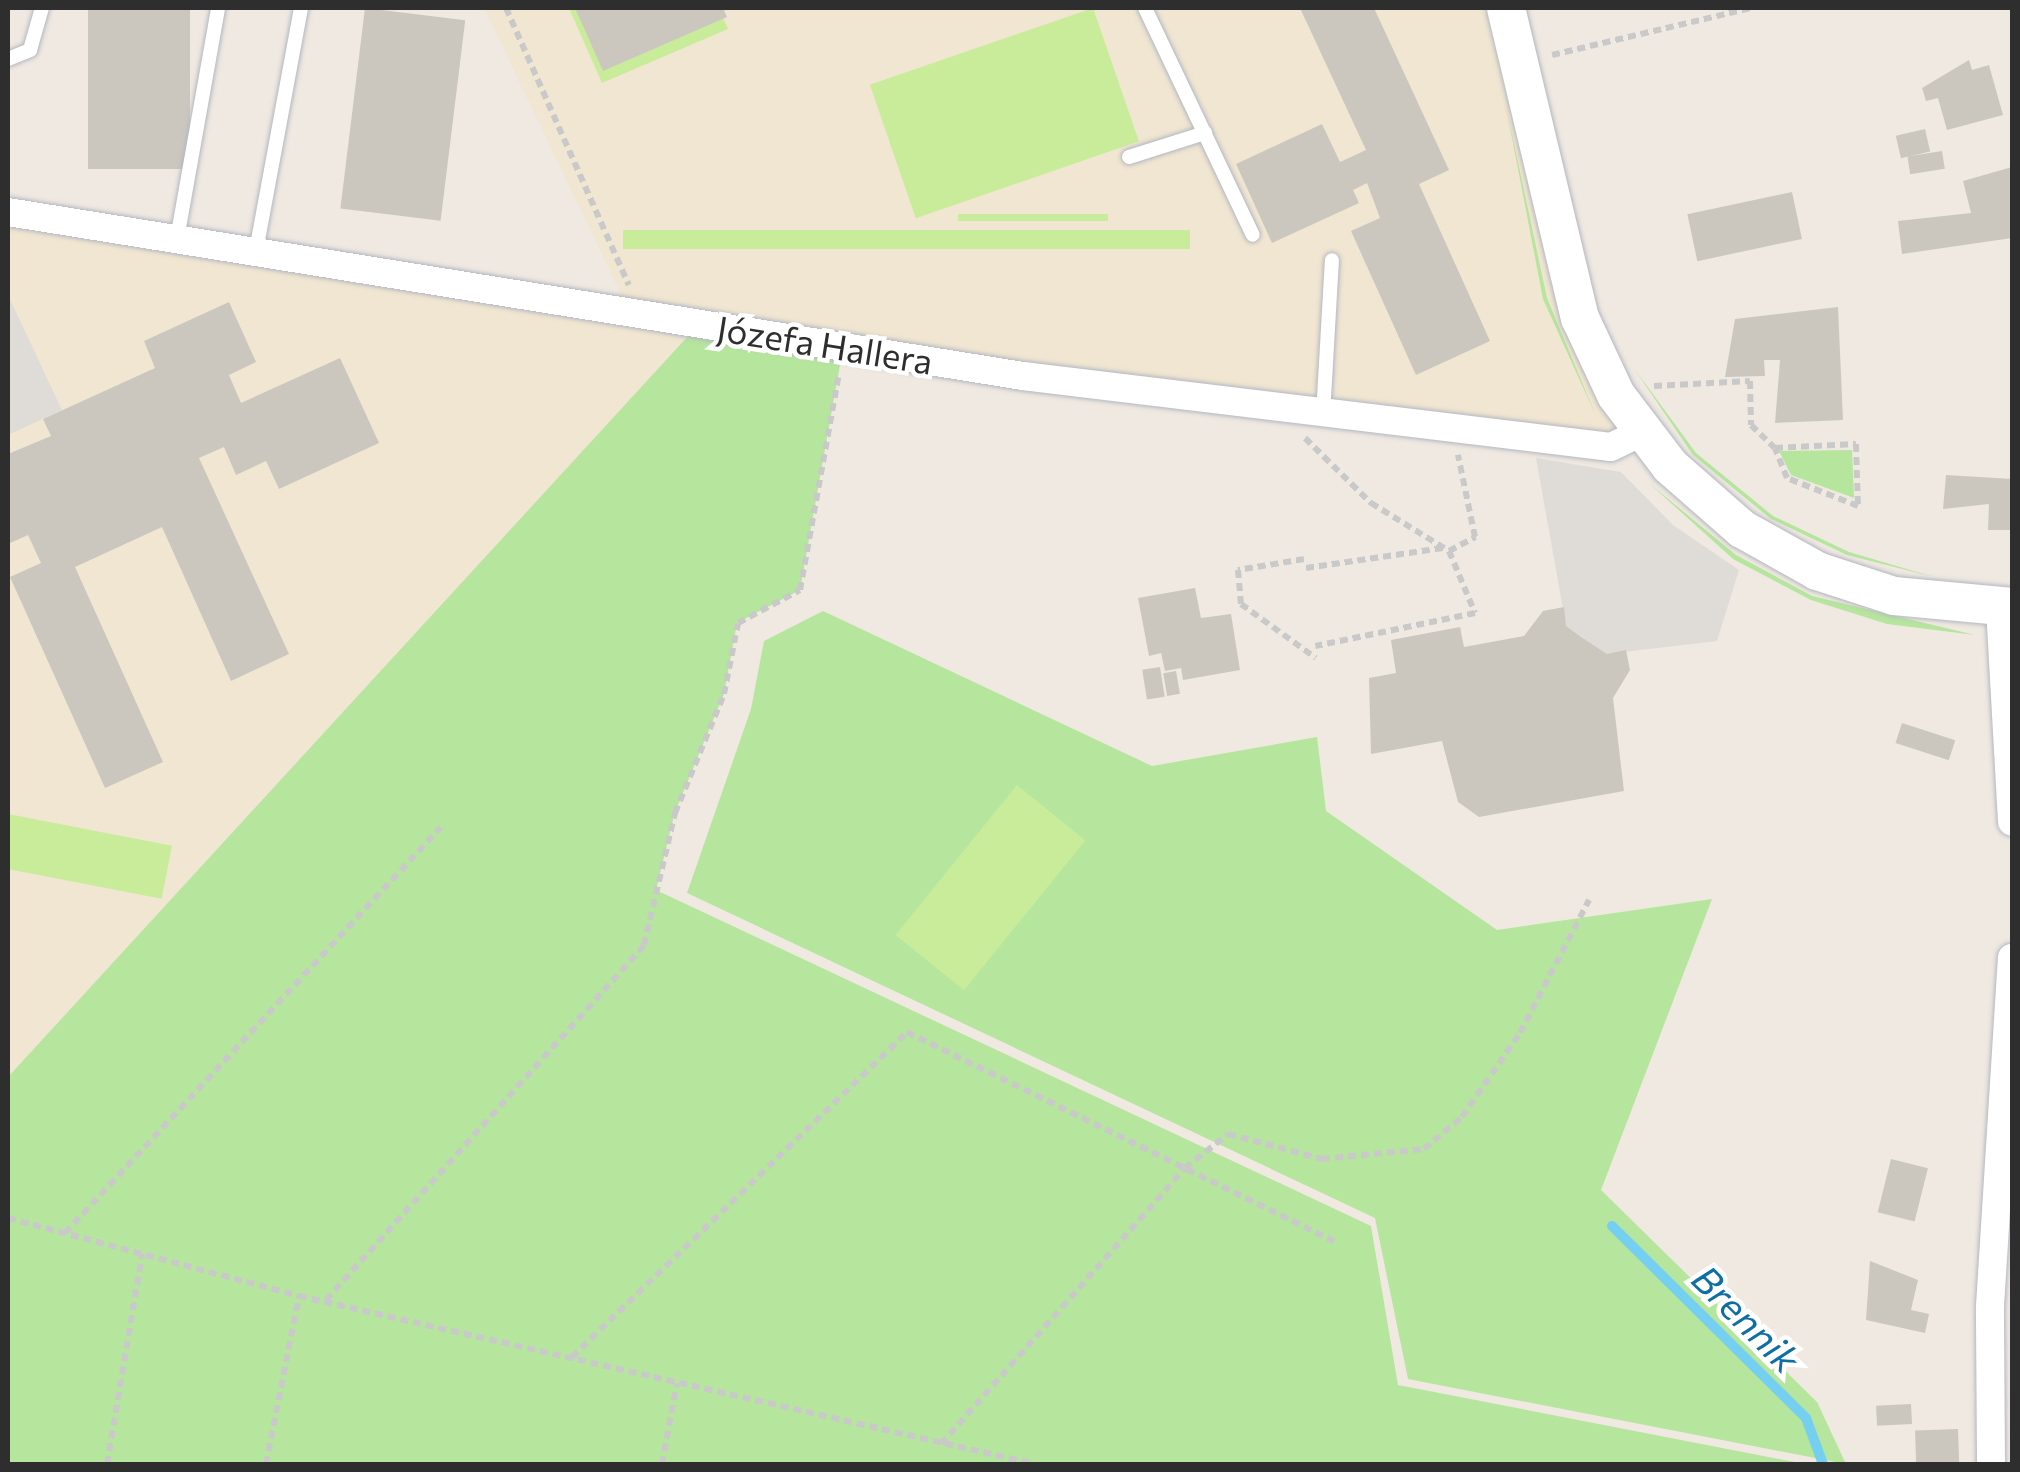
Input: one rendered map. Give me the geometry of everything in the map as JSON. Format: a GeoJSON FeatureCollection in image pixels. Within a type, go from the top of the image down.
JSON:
{"type":"FeatureCollection","features":[{"type":"Feature","properties":{"kind":"main road"},"geometry":{"type":"LineString","coordinates":[[1506,8],[1580,318],[1642,432],[1706,500],[1817,572],[1894,596],[2006,607]]}},
{"type":"Feature","properties":{"kind":"street","name":"Józefa Hallera"},"geometry":{"type":"LineString","coordinates":[[8,212],[1314,420],[1611,447],[1642,432]]}},
{"type":"Feature","properties":{"kind":"street"},"geometry":{"type":"LineString","coordinates":[[2006,607],[2012,809]]}},
{"type":"Feature","properties":{"kind":"street"},"geometry":{"type":"LineString","coordinates":[[1991,1464],[1990,1306],[2012,958]]}},
{"type":"Feature","properties":{"kind":"lane"},"geometry":{"type":"LineString","coordinates":[[8,58],[30,50],[42,8]]}},
{"type":"Feature","properties":{"kind":"lane"},"geometry":{"type":"LineString","coordinates":[[177,239],[218,8]]}},
{"type":"Feature","properties":{"kind":"lane"},"geometry":{"type":"LineString","coordinates":[[256,251],[300,8]]}},
{"type":"Feature","properties":{"kind":"lane"},"geometry":{"type":"LineString","coordinates":[[1145,8],[1253,234]]}},
{"type":"Feature","properties":{"kind":"lane"},"geometry":{"type":"LineString","coordinates":[[1129,157],[1205,133]]}},
{"type":"Feature","properties":{"kind":"lane"},"geometry":{"type":"LineString","coordinates":[[1314,420],[1332,260]]}},
{"type":"Feature","properties":{"kind":"path"},"geometry":{"type":"LineString","coordinates":[[506,8],[636,312]]}},
{"type":"Feature","properties":{"kind":"path"},"geometry":{"type":"LineString","coordinates":[[1552,55],[1751,8]]}},
{"type":"Feature","properties":{"kind":"path"},"geometry":{"type":"LineString","coordinates":[[326,1300],[644,945],[675,812],[724,694],[738,623],[800,590],[844,348]]}},
{"type":"Feature","properties":{"kind":"path"},"geometry":{"type":"LineString","coordinates":[[1648,386],[1750,382],[1751,425],[1775,448],[1786,478],[1858,506],[1856,444],[1775,448]]}},
{"type":"Feature","properties":{"kind":"path"},"geometry":{"type":"LineString","coordinates":[[1314,420],[1306,447],[1371,503],[1446,549],[1474,613],[1464,621],[1314,646]]}},
{"type":"Feature","properties":{"kind":"path"},"geometry":{"type":"LineString","coordinates":[[1306,568],[1446,549],[1476,537],[1452,430]]}},
{"type":"Feature","properties":{"kind":"path"},"geometry":{"type":"LineString","coordinates":[[1304,558],[1238,570],[1241,604],[1316,658]]}},
{"type":"Feature","properties":{"kind":"path"},"geometry":{"type":"LineString","coordinates":[[65,1233],[442,827]]}},
{"type":"Feature","properties":{"kind":"path"},"geometry":{"type":"LineString","coordinates":[[940,1444],[1185,1168],[1228,1134],[1322,1159],[1424,1150],[1462,1118],[1520,1033],[1589,900]]}},
{"type":"Feature","properties":{"kind":"path"},"geometry":{"type":"LineString","coordinates":[[571,1358],[907,1032],[1338,1243]]}},
{"type":"Feature","properties":{"kind":"path"},"geometry":{"type":"LineString","coordinates":[[8,1218],[299,1296],[1035,1464]]}},
{"type":"Feature","properties":{"kind":"path"},"geometry":{"type":"LineString","coordinates":[[107,1464],[142,1254]]}},
{"type":"Feature","properties":{"kind":"path"},"geometry":{"type":"LineString","coordinates":[[266,1464],[299,1296]]}},
{"type":"Feature","properties":{"kind":"path"},"geometry":{"type":"LineString","coordinates":[[662,1464],[677,1383]]}},
{"type":"Feature","properties":{"kind":"shaded area"},"geometry":{"type":"Polygon","coordinates":[[[484,8],[1506,8],[1569,279],[1642,432],[1611,447],[700,323],[8,1077],[8,212],[628,309],[484,8]]]}},
{"type":"Feature","properties":{"kind":"shaded area"},"geometry":{"type":"Polygon","coordinates":[[[8,295],[62,410],[8,435],[8,295]]]}},
{"type":"Feature","properties":{"kind":"shaded area"},"geometry":{"type":"Polygon","coordinates":[[[1536,458],[1621,472],[1673,525],[1739,570],[1717,641],[1607,654],[1566,626],[1536,458]]]}},
{"type":"Feature","properties":{"kind":"green space"},"geometry":{"type":"Polygon","coordinates":[[[569,8],[719,8],[728,29],[602,83],[569,8]]]}},
{"type":"Feature","properties":{"kind":"green space"},"geometry":{"type":"Polygon","coordinates":[[[1093,8],[1139,141],[916,218],[870,85],[1093,8]]]}},
{"type":"Feature","properties":{"kind":"green space"},"geometry":{"type":"Polygon","coordinates":[[[1506,106],[1547,298],[1596,416],[1543,299],[1506,106]]]}},
{"type":"Feature","properties":{"kind":"green space"},"geometry":{"type":"Polygon","coordinates":[[[958,214],[1108,214],[1108,221],[958,221],[958,214]]]}},
{"type":"Feature","properties":{"kind":"green space"},"geometry":{"type":"Polygon","coordinates":[[[623,230],[1190,230],[1190,249],[623,249],[623,230]]]}},
{"type":"Feature","properties":{"kind":"green space"},"geometry":{"type":"Polygon","coordinates":[[[700,323],[843,348],[800,590],[737,623],[724,694],[675,812],[656,890],[1371,1226],[1398,1385],[1805,1464],[8,1464],[8,1077],[700,323]]]}},
{"type":"Feature","properties":{"kind":"green space"},"geometry":{"type":"Polygon","coordinates":[[[1633,367],[1696,453],[1773,516],[1849,552],[1934,577],[1847,555],[1771,519],[1693,455],[1633,367]]]}},
{"type":"Feature","properties":{"kind":"green space"},"geometry":{"type":"Polygon","coordinates":[[[1852,450],[1854,498],[1791,475],[1779,451],[1852,450]]]}},
{"type":"Feature","properties":{"kind":"green space"},"geometry":{"type":"Polygon","coordinates":[[[1650,484],[1736,555],[1812,596],[1975,635],[1887,624],[1811,600],[1733,559],[1650,484]]]}},
{"type":"Feature","properties":{"kind":"green space"},"geometry":{"type":"Polygon","coordinates":[[[823,611],[1152,766],[1317,737],[1326,811],[1497,930],[1712,899],[1601,1190],[1817,1402],[1846,1464],[1408,1379],[1375,1218],[687,893],[751,709],[764,641],[823,611]]]}},
{"type":"Feature","properties":{"kind":"green space"},"geometry":{"type":"Polygon","coordinates":[[[1017,785],[1085,840],[964,990],[896,935],[1017,785]]]}},
{"type":"Feature","properties":{"kind":"green space"},"geometry":{"type":"Polygon","coordinates":[[[8,814],[172,846],[162,899],[8,869],[8,814]]]}},
{"type":"Feature","properties":{"kind":"building"},"geometry":{"type":"Polygon","coordinates":[[[88,8],[190,8],[190,169],[88,169],[88,8]]]}},
{"type":"Feature","properties":{"kind":"building"},"geometry":{"type":"Polygon","coordinates":[[[365,8],[465,20],[441,221],[340,208],[365,8]]]}},
{"type":"Feature","properties":{"kind":"building"},"geometry":{"type":"Polygon","coordinates":[[[575,8],[723,8],[727,17],[603,71],[575,8]]]}},
{"type":"Feature","properties":{"kind":"building"},"geometry":{"type":"Polygon","coordinates":[[[1300,8],[1374,8],[1449,170],[1419,184],[1490,341],[1416,375],[1351,231],[1380,218],[1367,183],[1353,190],[1359,203],[1272,243],[1236,164],[1322,124],[1340,162],[1366,150],[1300,8]]]}},
{"type":"Feature","properties":{"kind":"building"},"geometry":{"type":"Polygon","coordinates":[[[1969,60],[1972,70],[1989,65],[2003,115],[1947,130],[1938,98],[1926,101],[1922,88],[1969,60]]]}},
{"type":"Feature","properties":{"kind":"building"},"geometry":{"type":"Polygon","coordinates":[[[1925,129],[1930,151],[1901,158],[1896,136],[1925,129]]]}},
{"type":"Feature","properties":{"kind":"building"},"geometry":{"type":"Polygon","coordinates":[[[1942,151],[1945,169],[1910,174],[1907,156],[1942,151]]]}},
{"type":"Feature","properties":{"kind":"building"},"geometry":{"type":"Polygon","coordinates":[[[2012,167],[2012,238],[1902,254],[1898,221],[1971,213],[1963,181],[2012,167]]]}},
{"type":"Feature","properties":{"kind":"building"},"geometry":{"type":"Polygon","coordinates":[[[1792,192],[1802,239],[1697,261],[1687,214],[1792,192]]]}},
{"type":"Feature","properties":{"kind":"building"},"geometry":{"type":"Polygon","coordinates":[[[229,302],[256,362],[229,375],[241,403],[340,358],[379,443],[279,489],[266,461],[236,475],[224,447],[199,458],[289,654],[231,681],[162,527],[75,567],[163,762],[105,788],[10,577],[41,563],[28,535],[8,544],[8,454],[51,436],[43,419],[155,368],[144,341],[229,302]]]}},
{"type":"Feature","properties":{"kind":"building"},"geometry":{"type":"Polygon","coordinates":[[[1838,307],[1843,420],[1775,423],[1780,360],[1764,360],[1765,376],[1725,377],[1735,319],[1838,307]]]}},
{"type":"Feature","properties":{"kind":"building"},"geometry":{"type":"Polygon","coordinates":[[[1946,475],[2012,479],[2012,530],[1988,530],[1989,504],[1943,509],[1946,475]]]}},
{"type":"Feature","properties":{"kind":"building"},"geometry":{"type":"Polygon","coordinates":[[[1195,588],[1201,618],[1231,614],[1240,670],[1183,680],[1181,668],[1165,671],[1161,653],[1149,656],[1138,598],[1195,588]]]}},
{"type":"Feature","properties":{"kind":"building"},"geometry":{"type":"Polygon","coordinates":[[[1564,607],[1566,626],[1580,636],[1607,654],[1626,650],[1630,670],[1613,698],[1624,791],[1479,817],[1458,802],[1442,741],[1371,754],[1369,678],[1396,673],[1391,640],[1460,627],[1464,647],[1524,636],[1543,611],[1564,607]]]}},
{"type":"Feature","properties":{"kind":"building"},"geometry":{"type":"Polygon","coordinates":[[[1160,667],[1165,697],[1147,699],[1142,670],[1160,667]]]}},
{"type":"Feature","properties":{"kind":"building"},"geometry":{"type":"Polygon","coordinates":[[[1176,671],[1180,694],[1167,696],[1163,673],[1176,671]]]}},
{"type":"Feature","properties":{"kind":"building"},"geometry":{"type":"Polygon","coordinates":[[[1902,723],[1955,740],[1949,760],[1896,743],[1902,723]]]}},
{"type":"Feature","properties":{"kind":"building"},"geometry":{"type":"Polygon","coordinates":[[[1891,1159],[1928,1168],[1915,1222],[1878,1212],[1891,1159]]]}},
{"type":"Feature","properties":{"kind":"building"},"geometry":{"type":"Polygon","coordinates":[[[1870,1261],[1918,1280],[1911,1310],[1929,1314],[1925,1333],[1866,1320],[1870,1261]]]}},
{"type":"Feature","properties":{"kind":"building"},"geometry":{"type":"Polygon","coordinates":[[[1911,1404],[1912,1424],[1877,1426],[1876,1406],[1911,1404]]]}},
{"type":"Feature","properties":{"kind":"building"},"geometry":{"type":"Polygon","coordinates":[[[1958,1429],[1959,1464],[1916,1464],[1915,1431],[1958,1429]]]}},
{"type":"Feature","properties":{"kind":"waterway","name":"Brennik"},"geometry":{"type":"LineString","coordinates":[[1612,1226],[1806,1418],[1823,1464]]}}]}
